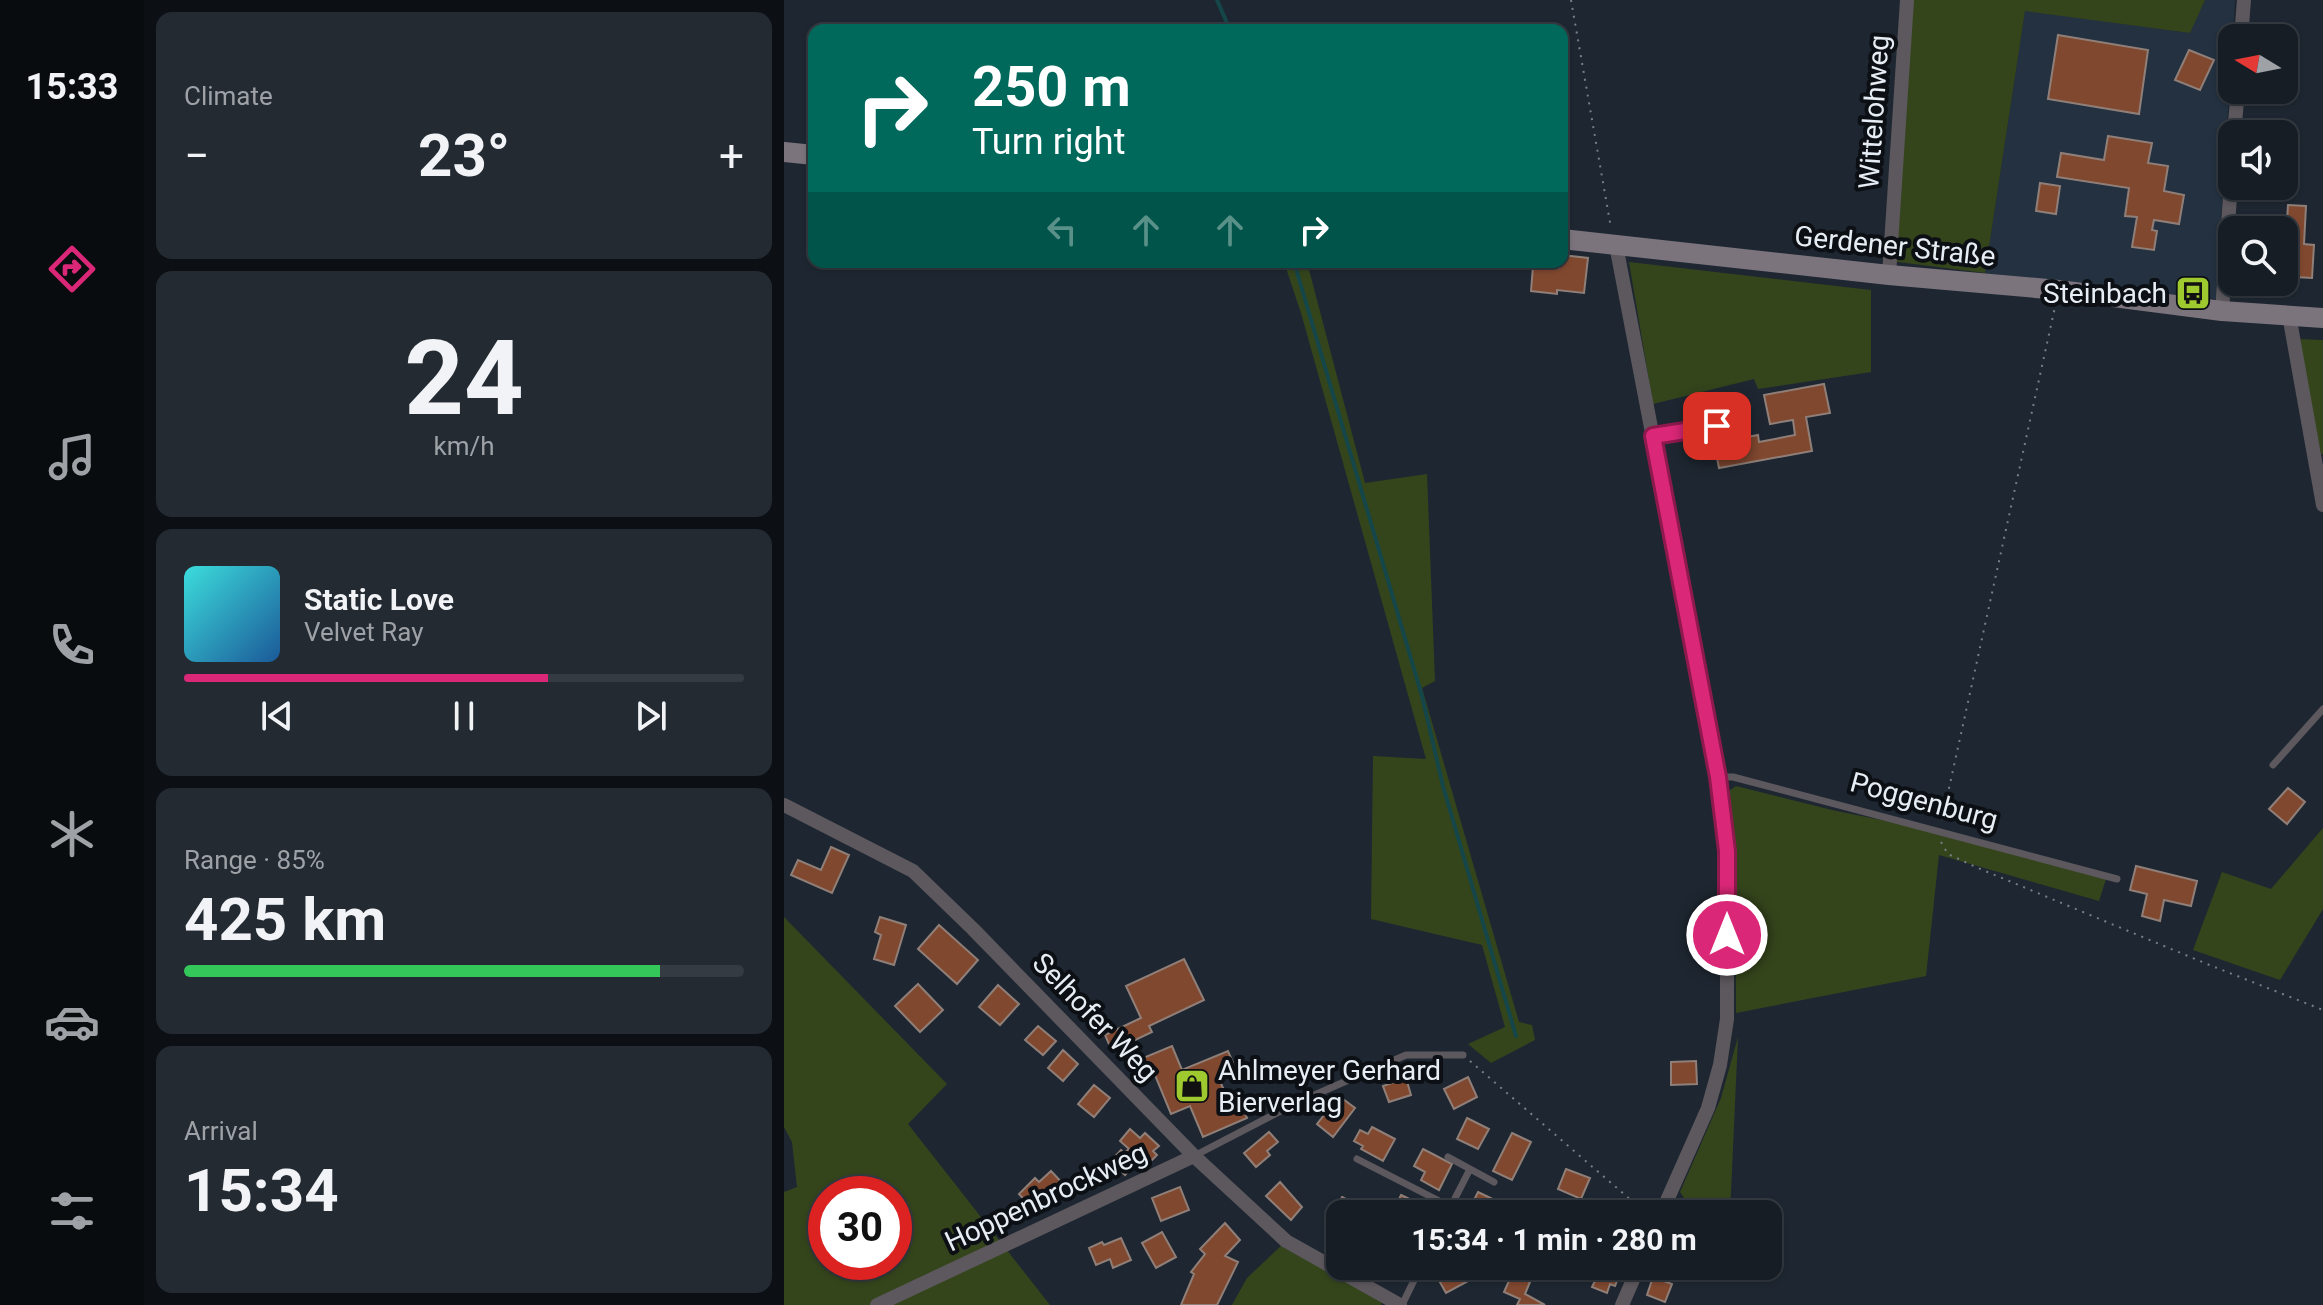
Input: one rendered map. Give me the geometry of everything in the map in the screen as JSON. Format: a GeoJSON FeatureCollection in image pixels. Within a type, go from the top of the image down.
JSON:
{"type":"FeatureCollection","features":[{"type":"Feature","properties":{"kind":"main road"},"geometry":{"type":"LineString","coordinates":[[784,152],[808,154]]}},
{"type":"Feature","properties":{"kind":"main road","name":"Gerdener Straße"},"geometry":{"type":"LineString","coordinates":[[1568,240],[1889,275],[2059,290],[2222,311],[2323,318]]}},
{"type":"Feature","properties":{"kind":"street","name":"Wittelohweg"},"geometry":{"type":"LineString","coordinates":[[1889,275],[1907,0]]}},
{"type":"Feature","properties":{"kind":"street"},"geometry":{"type":"LineString","coordinates":[[2242,24],[2244,0]]}},
{"type":"Feature","properties":{"kind":"street"},"geometry":{"type":"LineString","coordinates":[[2222,311],[2230,200]]}},
{"type":"Feature","properties":{"kind":"street"},"geometry":{"type":"LineString","coordinates":[[1616,245],[1718,777],[1727,851],[1727,1019],[1720,1065],[1708,1108],[1667,1200]]}},
{"type":"Feature","properties":{"kind":"street"},"geometry":{"type":"LineString","coordinates":[[2289,315],[2323,505]]}},
{"type":"Feature","properties":{"kind":"street","name":"Selhofer Weg"},"geometry":{"type":"LineString","coordinates":[[784,805],[913,871],[1194,1156],[1286,1241],[1401,1305]]}},
{"type":"Feature","properties":{"kind":"street","name":"Hoppenbrockweg"},"geometry":{"type":"LineString","coordinates":[[877,1305],[1194,1156]]}},
{"type":"Feature","properties":{"kind":"street"},"geometry":{"type":"LineString","coordinates":[[1622,1305],[1633,1280]]}},
{"type":"Feature","properties":{"kind":"lane"},"geometry":{"type":"LineString","coordinates":[[1653,436],[1717,426],[1745,431]]}},
{"type":"Feature","properties":{"kind":"lane"},"geometry":{"type":"LineString","coordinates":[[2273,765],[2323,709]]}},
{"type":"Feature","properties":{"kind":"lane","name":"Poggenburg"},"geometry":{"type":"LineString","coordinates":[[1718,777],[1733,777],[2117,879]]}},
{"type":"Feature","properties":{"kind":"lane"},"geometry":{"type":"LineString","coordinates":[[1194,1156],[1296,1103],[1406,1055],[1463,1055]]}},
{"type":"Feature","properties":{"kind":"lane"},"geometry":{"type":"LineString","coordinates":[[1448,1157],[1494,1182]]}},
{"type":"Feature","properties":{"kind":"lane"},"geometry":{"type":"LineString","coordinates":[[1357,1159],[1431,1200]]}},
{"type":"Feature","properties":{"kind":"lane"},"geometry":{"type":"LineString","coordinates":[[1454,1200],[1470,1169]]}},
{"type":"Feature","properties":{"kind":"lane"},"geometry":{"type":"LineString","coordinates":[[1401,1305],[1414,1280]]}},
{"type":"Feature","properties":{"kind":"path"},"geometry":{"type":"LineString","coordinates":[[1571,0],[1616,245]]}},
{"type":"Feature","properties":{"kind":"path"},"geometry":{"type":"LineString","coordinates":[[2059,290],[1940,832],[1942,848],[1948,854],[2151,941],[2323,1010]]}},
{"type":"Feature","properties":{"kind":"path"},"geometry":{"type":"LineString","coordinates":[[1463,1055],[1631,1200]]}},
{"type":"Feature","properties":{"kind":"shaded area"},"geometry":{"type":"Polygon","coordinates":[[[2205,0],[2235,0],[2233,24],[2218,24],[2218,104],[2228,104],[2227,120],[2218,120],[2218,200],[2222,200],[2221,216],[2218,216],[2216,299],[1985,273],[2025,10],[2189,33],[2205,0]]]}},
{"type":"Feature","properties":{"kind":"green space"},"geometry":{"type":"Polygon","coordinates":[[[1911,0],[2205,0],[2190,33],[2025,11],[1985,273],[1890,261],[1911,0]]]}},
{"type":"Feature","properties":{"kind":"green space"},"geometry":{"type":"Polygon","coordinates":[[[1629,262],[1871,290],[1871,372],[1758,389],[1754,379],[1653,404],[1629,262]]]}},
{"type":"Feature","properties":{"kind":"green space"},"geometry":{"type":"Polygon","coordinates":[[[1286,268],[1309,268],[1365,483],[1427,474],[1435,681],[1422,688],[1519,1022],[1532,1025],[1535,1040],[1491,1063],[1468,1044],[1505,1027],[1482,945],[1371,919],[1373,756],[1426,759],[1286,268]]]}},
{"type":"Feature","properties":{"kind":"green space"},"geometry":{"type":"Polygon","coordinates":[[[2298,339],[2323,340],[2323,454],[2321,454],[2298,339]]]}},
{"type":"Feature","properties":{"kind":"green space"},"geometry":{"type":"Polygon","coordinates":[[[1736,786],[1940,832],[2106,879],[2099,901],[1939,855],[1926,976],[1736,1013],[1735,850],[1729,791],[1736,786]]]}},
{"type":"Feature","properties":{"kind":"green space"},"geometry":{"type":"Polygon","coordinates":[[[2323,828],[2323,909],[2280,980],[2193,950],[2222,872],[2271,889],[2323,828]]]}},
{"type":"Feature","properties":{"kind":"green space"},"geometry":{"type":"Polygon","coordinates":[[[784,917],[947,1084],[908,1124],[1050,1305],[784,1305],[784,1192],[797,1187],[792,1142],[784,1127],[784,917]]]}},
{"type":"Feature","properties":{"kind":"green space"},"geometry":{"type":"Polygon","coordinates":[[[1738,1037],[1731,1200],[1685,1200],[1680,1192],[1721,1098],[1738,1037]]]}},
{"type":"Feature","properties":{"kind":"green space"},"geometry":{"type":"Polygon","coordinates":[[[1281,1246],[1326,1271],[1326,1280],[1343,1280],[1382,1301],[1381,1305],[1232,1305],[1247,1278],[1281,1246]]]}},
{"type":"Feature","properties":{"kind":"building"},"geometry":{"type":"Polygon","coordinates":[[[2058,35],[2148,50],[2139,114],[2048,99],[2058,35]]]}},
{"type":"Feature","properties":{"kind":"building"},"geometry":{"type":"Polygon","coordinates":[[[2189,50],[2214,60],[2200,90],[2175,80],[2189,50]]]}},
{"type":"Feature","properties":{"kind":"building"},"geometry":{"type":"Polygon","coordinates":[[[2108,136],[2152,143],[2148,163],[2168,166],[2164,191],[2184,195],[2179,224],[2154,220],[2152,230],[2157,231],[2154,250],[2132,247],[2137,217],[2125,216],[2129,188],[2057,177],[2061,153],[2104,160],[2108,136]]]}},
{"type":"Feature","properties":{"kind":"building"},"geometry":{"type":"Polygon","coordinates":[[[2040,183],[2060,186],[2056,214],[2036,211],[2040,183]]]}},
{"type":"Feature","properties":{"kind":"building"},"geometry":{"type":"Polygon","coordinates":[[[2288,205],[2306,206],[2304,244],[2314,245],[2312,278],[2298,277],[2298,216],[2287,216],[2288,205]]]}},
{"type":"Feature","properties":{"kind":"building"},"geometry":{"type":"Polygon","coordinates":[[[1568,256],[1588,258],[1584,293],[1531,291],[1533,268],[1568,268],[1568,256]]]}},
{"type":"Feature","properties":{"kind":"building"},"geometry":{"type":"Polygon","coordinates":[[[1824,384],[1830,413],[1806,417],[1812,451],[1719,468],[1714,443],[1758,435],[1759,442],[1795,435],[1793,420],[1770,424],[1764,395],[1824,384]]]}},
{"type":"Feature","properties":{"kind":"building"},"geometry":{"type":"Polygon","coordinates":[[[2288,788],[2305,802],[2287,824],[2269,809],[2288,788]]]}},
{"type":"Feature","properties":{"kind":"building"},"geometry":{"type":"Polygon","coordinates":[[[831,847],[849,855],[832,893],[791,875],[798,860],[821,870],[831,847]]]}},
{"type":"Feature","properties":{"kind":"building"},"geometry":{"type":"Polygon","coordinates":[[[2136,866],[2197,881],[2191,906],[2164,900],[2160,921],[2142,916],[2147,894],[2130,890],[2136,866]]]}},
{"type":"Feature","properties":{"kind":"building"},"geometry":{"type":"Polygon","coordinates":[[[880,917],[906,925],[894,965],[874,959],[881,935],[875,932],[880,917]]]}},
{"type":"Feature","properties":{"kind":"building"},"geometry":{"type":"Polygon","coordinates":[[[939,925],[978,960],[957,984],[918,949],[939,925]]]}},
{"type":"Feature","properties":{"kind":"building"},"geometry":{"type":"Polygon","coordinates":[[[1184,959],[1204,1000],[1149,1026],[1152,1032],[1112,1051],[1105,1035],[1141,1018],[1126,986],[1184,959]]]}},
{"type":"Feature","properties":{"kind":"building"},"geometry":{"type":"Polygon","coordinates":[[[918,984],[943,1010],[920,1032],[895,1006],[918,984]]]}},
{"type":"Feature","properties":{"kind":"building"},"geometry":{"type":"Polygon","coordinates":[[[998,985],[1019,1004],[1000,1025],[979,1007],[998,985]]]}},
{"type":"Feature","properties":{"kind":"building"},"geometry":{"type":"Polygon","coordinates":[[[1038,1026],[1056,1041],[1043,1055],[1025,1040],[1038,1026]]]}},
{"type":"Feature","properties":{"kind":"building"},"geometry":{"type":"Polygon","coordinates":[[[1172,1046],[1182,1070],[1228,1051],[1237,1072],[1219,1079],[1227,1097],[1236,1093],[1247,1118],[1203,1137],[1190,1106],[1171,1114],[1155,1075],[1144,1080],[1136,1061],[1172,1046]]]}},
{"type":"Feature","properties":{"kind":"building"},"geometry":{"type":"Polygon","coordinates":[[[1063,1050],[1078,1064],[1063,1081],[1048,1068],[1063,1050]]]}},
{"type":"Feature","properties":{"kind":"building"},"geometry":{"type":"Polygon","coordinates":[[[1696,1061],[1697,1084],[1671,1085],[1671,1062],[1696,1061]]]}},
{"type":"Feature","properties":{"kind":"building"},"geometry":{"type":"Polygon","coordinates":[[[1468,1077],[1477,1097],[1454,1109],[1444,1089],[1468,1077]]]}},
{"type":"Feature","properties":{"kind":"building"},"geometry":{"type":"Polygon","coordinates":[[[1406,1078],[1411,1095],[1389,1102],[1383,1086],[1406,1078]]]}},
{"type":"Feature","properties":{"kind":"building"},"geometry":{"type":"Polygon","coordinates":[[[1094,1085],[1110,1098],[1094,1117],[1078,1104],[1094,1085]]]}},
{"type":"Feature","properties":{"kind":"building"},"geometry":{"type":"Polygon","coordinates":[[[1339,1096],[1355,1108],[1333,1137],[1317,1124],[1339,1096]]]}},
{"type":"Feature","properties":{"kind":"building"},"geometry":{"type":"Polygon","coordinates":[[[1467,1118],[1489,1129],[1478,1149],[1457,1139],[1467,1118]]]}},
{"type":"Feature","properties":{"kind":"building"},"geometry":{"type":"Polygon","coordinates":[[[1372,1127],[1395,1139],[1383,1161],[1361,1149],[1363,1146],[1354,1141],[1360,1130],[1368,1134],[1372,1127]]]}},
{"type":"Feature","properties":{"kind":"building"},"geometry":{"type":"Polygon","coordinates":[[[1130,1129],[1140,1138],[1145,1133],[1159,1146],[1153,1151],[1157,1155],[1146,1166],[1139,1159],[1125,1175],[1111,1161],[1121,1150],[1124,1153],[1129,1149],[1120,1141],[1130,1129]]]}},
{"type":"Feature","properties":{"kind":"building"},"geometry":{"type":"Polygon","coordinates":[[[1269,1132],[1278,1142],[1267,1151],[1270,1155],[1256,1167],[1244,1153],[1269,1132]]]}},
{"type":"Feature","properties":{"kind":"building"},"geometry":{"type":"Polygon","coordinates":[[[1512,1133],[1531,1142],[1512,1180],[1493,1171],[1512,1133]]]}},
{"type":"Feature","properties":{"kind":"building"},"geometry":{"type":"Polygon","coordinates":[[[1423,1149],[1452,1164],[1439,1190],[1421,1180],[1425,1172],[1414,1166],[1423,1149]]]}},
{"type":"Feature","properties":{"kind":"building"},"geometry":{"type":"Polygon","coordinates":[[[1566,1169],[1590,1178],[1581,1199],[1558,1189],[1566,1169]]]}},
{"type":"Feature","properties":{"kind":"building"},"geometry":{"type":"Polygon","coordinates":[[[1051,1171],[1065,1186],[1048,1202],[1040,1194],[1029,1205],[1019,1194],[1035,1178],[1039,1182],[1051,1171]]]}},
{"type":"Feature","properties":{"kind":"building"},"geometry":{"type":"Polygon","coordinates":[[[1280,1182],[1302,1207],[1291,1220],[1266,1196],[1280,1182]]]}},
{"type":"Feature","properties":{"kind":"building"},"geometry":{"type":"Polygon","coordinates":[[[1180,1187],[1189,1210],[1161,1221],[1152,1198],[1180,1187]]]}},
{"type":"Feature","properties":{"kind":"building"},"geometry":{"type":"Polygon","coordinates":[[[1478,1192],[1495,1200],[1474,1200],[1478,1192]]]}},
{"type":"Feature","properties":{"kind":"building"},"geometry":{"type":"Polygon","coordinates":[[[1225,1223],[1240,1240],[1225,1256],[1238,1262],[1217,1305],[1181,1305],[1194,1274],[1191,1272],[1205,1254],[1200,1249],[1225,1223]]]}},
{"type":"Feature","properties":{"kind":"building"},"geometry":{"type":"Polygon","coordinates":[[[1162,1232],[1176,1257],[1156,1268],[1142,1243],[1162,1232]]]}},
{"type":"Feature","properties":{"kind":"building"},"geometry":{"type":"Polygon","coordinates":[[[1121,1238],[1131,1260],[1113,1268],[1110,1259],[1096,1265],[1089,1248],[1121,1238]]]}},
{"type":"Feature","properties":{"kind":"building"},"geometry":{"type":"Polygon","coordinates":[[[1439,1280],[1470,1280],[1446,1293],[1439,1280]]]}},
{"type":"Feature","properties":{"kind":"building"},"geometry":{"type":"Polygon","coordinates":[[[1509,1280],[1526,1280],[1530,1282],[1525,1294],[1545,1305],[1517,1305],[1520,1299],[1504,1292],[1509,1280]]]}},
{"type":"Feature","properties":{"kind":"building"},"geometry":{"type":"Polygon","coordinates":[[[1592,1280],[1617,1280],[1615,1286],[1610,1284],[1607,1293],[1592,1287],[1595,1281],[1592,1280]]]}},
{"type":"Feature","properties":{"kind":"building"},"geometry":{"type":"Polygon","coordinates":[[[1652,1280],[1672,1284],[1665,1302],[1647,1295],[1652,1280]]]}},
{"type":"Feature","properties":{"kind":"waterway"},"geometry":{"type":"LineString","coordinates":[[1217,0],[1227,24]]}},
{"type":"Feature","properties":{"kind":"waterway"},"geometry":{"type":"LineString","coordinates":[[1296,268],[1422,696],[1443,786],[1516,1036]]}},
{"type":"Feature","properties":{"kind":"place","name":"Steinbach"},"geometry":{"type":"Point","coordinates":[2193,293]}},
{"type":"Feature","properties":{"kind":"place","name":"Ahlmeyer Gerhard Bierverlag"},"geometry":{"type":"Point","coordinates":[1192,1086]}},
{"type":"Feature","properties":{"kind":"route"},"geometry":{"type":"LineString","coordinates":[[1717,426],[1653,436],[1718,777],[1727,851],[1727,935]]}}]}
